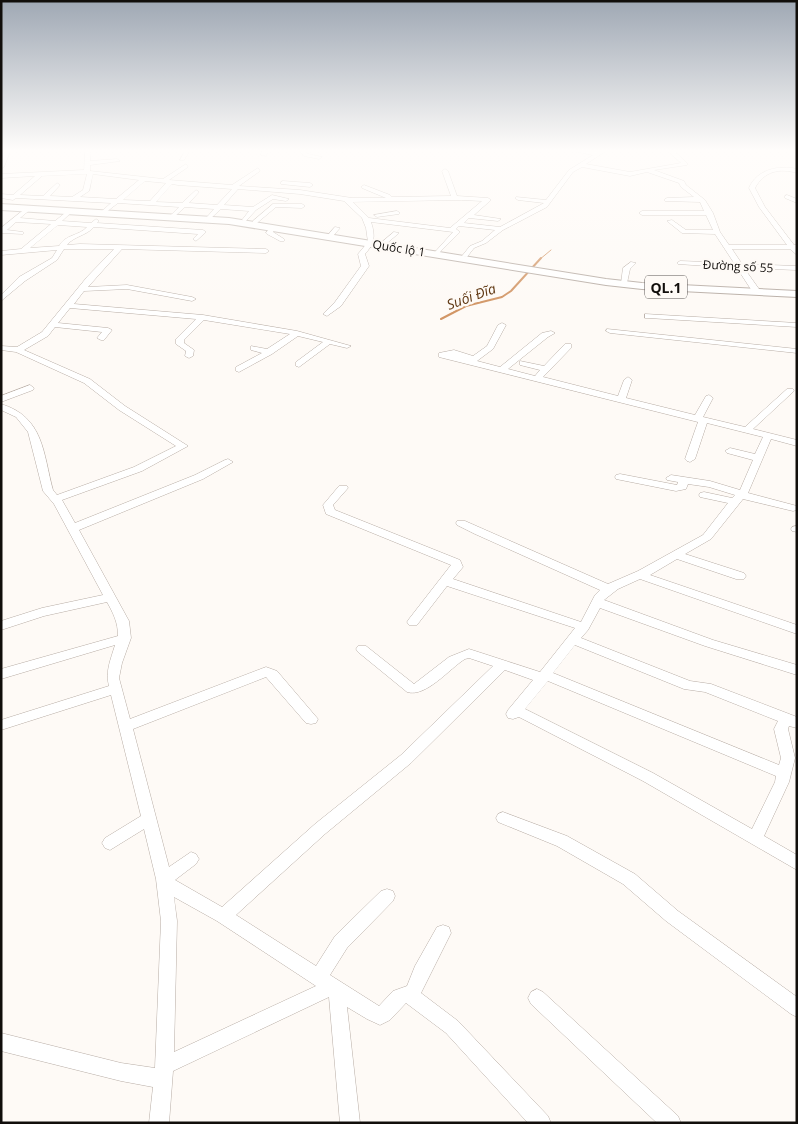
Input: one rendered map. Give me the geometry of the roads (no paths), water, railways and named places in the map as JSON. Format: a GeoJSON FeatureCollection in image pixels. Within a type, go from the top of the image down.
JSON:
{"type":"FeatureCollection","features":[{"type":"Feature","properties":{"kind":"highway","name":"Quốc lộ 1"},"geometry":{"type":"LineString","coordinates":[[2,204],[30,208],[104,212]]}},
{"type":"Feature","properties":{"kind":"highway","name":"Quốc lộ 1"},"geometry":{"type":"LineString","coordinates":[[30,208],[139,214],[273,227],[642,286],[797,292]]}},
{"type":"Feature","properties":{"kind":"highway","name":"Quốc lộ 1"},"geometry":{"type":"LineString","coordinates":[[139,214],[210,217],[334,232],[370,242],[524,267]]}},
{"type":"Feature","properties":{"kind":"highway","name":"Quốc lộ 1"},"geometry":{"type":"LineString","coordinates":[[536,269],[624,281],[797,292]]}},
{"type":"Feature","properties":{"kind":"street"},"geometry":{"type":"LineString","coordinates":[[1,231],[38,201]]}},
{"type":"Feature","properties":{"kind":"street"},"geometry":{"type":"LineString","coordinates":[[110,201],[151,202],[254,209]]}},
{"type":"Feature","properties":{"kind":"street"},"geometry":{"type":"LineString","coordinates":[[174,215],[187,201]]}},
{"type":"Feature","properties":{"kind":"street"},"geometry":{"type":"LineString","coordinates":[[210,217],[222,201]]}},
{"type":"Feature","properties":{"kind":"street"},"geometry":{"type":"LineString","coordinates":[[250,221],[254,209],[263,201]]}},
{"type":"Feature","properties":{"kind":"street"},"geometry":{"type":"LineString","coordinates":[[250,221],[275,205],[300,203],[296,201]]}},
{"type":"Feature","properties":{"kind":"street"},"geometry":{"type":"LineString","coordinates":[[327,314],[338,304],[365,266],[361,254],[370,242],[367,221],[357,207],[349,201]]}},
{"type":"Feature","properties":{"kind":"street"},"geometry":{"type":"LineString","coordinates":[[453,230],[486,201]]}},
{"type":"Feature","properties":{"kind":"street"},"geometry":{"type":"LineString","coordinates":[[545,201],[549,202]]}},
{"type":"Feature","properties":{"kind":"street"},"geometry":{"type":"LineString","coordinates":[[703,201],[710,213],[717,232],[755,289]]}},
{"type":"Feature","properties":{"kind":"street"},"geometry":{"type":"LineString","coordinates":[[758,201],[795,249]]}},
{"type":"Feature","properties":{"kind":"street"},"geometry":{"type":"LineString","coordinates":[[1,298],[22,279],[55,260],[62,247],[73,236],[86,232],[116,202]]}},
{"type":"Feature","properties":{"kind":"street"},"geometry":{"type":"LineString","coordinates":[[122,234],[151,202]]}},
{"type":"Feature","properties":{"kind":"street"},"geometry":{"type":"LineString","coordinates":[[465,256],[472,247],[484,242],[502,229],[549,202]]}},
{"type":"Feature","properties":{"kind":"street"},"geometry":{"type":"LineString","coordinates":[[466,206],[478,209]]}},
{"type":"Feature","properties":{"kind":"street"},"geometry":{"type":"LineString","coordinates":[[1,259],[18,252],[70,211]]}},
{"type":"Feature","properties":{"kind":"street"},"geometry":{"type":"LineString","coordinates":[[367,221],[397,213]]}},
{"type":"Feature","properties":{"kind":"street"},"geometry":{"type":"LineString","coordinates":[[642,213],[710,213]]}},
{"type":"Feature","properties":{"kind":"street"},"geometry":{"type":"LineString","coordinates":[[470,216],[524,217]]}},
{"type":"Feature","properties":{"kind":"street"},"geometry":{"type":"LineString","coordinates":[[14,220],[203,232],[196,238]]}},
{"type":"Feature","properties":{"kind":"street"},"geometry":{"type":"LineString","coordinates":[[367,221],[380,227],[384,224]]}},
{"type":"Feature","properties":{"kind":"street"},"geometry":{"type":"LineString","coordinates":[[367,221],[402,222],[453,230]]}},
{"type":"Feature","properties":{"kind":"street"},"geometry":{"type":"LineString","coordinates":[[670,221],[684,232],[717,232]]}},
{"type":"Feature","properties":{"kind":"street"},"geometry":{"type":"LineString","coordinates":[[458,224],[502,229]]}},
{"type":"Feature","properties":{"kind":"street"},"geometry":{"type":"LineString","coordinates":[[273,227],[268,233],[282,240]]}},
{"type":"Feature","properties":{"kind":"street"},"geometry":{"type":"LineString","coordinates":[[438,252],[456,232],[453,230]]}},
{"type":"Feature","properties":{"kind":"street"},"geometry":{"type":"LineString","coordinates":[[1,231],[20,233]]}},
{"type":"Feature","properties":{"kind":"street"},"geometry":{"type":"LineString","coordinates":[[384,243],[396,233]]}},
{"type":"Feature","properties":{"kind":"street"},"geometry":{"type":"LineString","coordinates":[[1,253],[62,247],[266,251]]}},
{"type":"Feature","properties":{"kind":"street"},"geometry":{"type":"LineString","coordinates":[[18,350],[41,337],[54,325],[82,288],[120,247]]}},
{"type":"Feature","properties":{"kind":"street"},"geometry":{"type":"LineString","coordinates":[[728,247],[795,249]]}},
{"type":"Feature","properties":{"kind":"street"},"geometry":{"type":"LineString","coordinates":[[624,281],[628,268],[633,262]]}},
{"type":"Feature","properties":{"kind":"street","name":"Đường số 55"},"geometry":{"type":"LineString","coordinates":[[680,263],[797,268]]}},
{"type":"Feature","properties":{"kind":"street"},"geometry":{"type":"LineString","coordinates":[[82,288],[127,287],[192,298]]}},
{"type":"Feature","properties":{"kind":"street"},"geometry":{"type":"LineString","coordinates":[[69,306],[203,317],[297,333],[347,346]]}},
{"type":"Feature","properties":{"kind":"street"},"geometry":{"type":"LineString","coordinates":[[230,321],[238,313]]}},
{"type":"Feature","properties":{"kind":"street"},"geometry":{"type":"LineString","coordinates":[[648,316],[797,325]]}},
{"type":"Feature","properties":{"kind":"street"},"geometry":{"type":"LineString","coordinates":[[189,356],[190,350],[180,344],[180,339],[203,317]]}},
{"type":"Feature","properties":{"kind":"street"},"geometry":{"type":"LineString","coordinates":[[54,325],[108,330],[101,338]]}},
{"type":"Feature","properties":{"kind":"street"},"geometry":{"type":"LineString","coordinates":[[502,325],[490,346],[471,361],[797,443]]}},
{"type":"Feature","properties":{"kind":"street"},"geometry":{"type":"LineString","coordinates":[[610,331],[797,351]]}},
{"type":"Feature","properties":{"kind":"street"},"geometry":{"type":"LineString","coordinates":[[239,369],[297,333]]}},
{"type":"Feature","properties":{"kind":"street"},"geometry":{"type":"LineString","coordinates":[[501,370],[545,335],[551,333]]}},
{"type":"Feature","properties":{"kind":"street"},"geometry":{"type":"LineString","coordinates":[[299,364],[329,341]]}},
{"type":"Feature","properties":{"kind":"street"},"geometry":{"type":"LineString","coordinates":[[537,379],[568,346]]}},
{"type":"Feature","properties":{"kind":"street"},"geometry":{"type":"LineString","coordinates":[[1,348],[18,350],[87,381],[132,414],[183,444],[144,466],[55,499]]}},
{"type":"Feature","properties":{"kind":"street"},"geometry":{"type":"LineString","coordinates":[[254,348],[269,352]]}},
{"type":"Feature","properties":{"kind":"street"},"geometry":{"type":"LineString","coordinates":[[523,363],[545,369]]}},
{"type":"Feature","properties":{"kind":"street"},"geometry":{"type":"LineString","coordinates":[[621,400],[628,380]]}},
{"type":"Feature","properties":{"kind":"street"},"geometry":{"type":"LineString","coordinates":[[1,399],[30,388]]}},
{"type":"Feature","properties":{"kind":"street"},"geometry":{"type":"LineString","coordinates":[[746,431],[790,391]]}},
{"type":"Feature","properties":{"kind":"street"},"geometry":{"type":"LineString","coordinates":[[690,459],[700,419],[709,398]]}},
{"type":"Feature","properties":{"kind":"street"},"geometry":{"type":"LineString","coordinates":[[1,407],[19,415],[29,425],[37,441],[46,485],[123,621],[125,638],[114,670],[115,688],[164,881],[169,921],[160,1123]]}},
{"type":"Feature","properties":{"kind":"street"},"geometry":{"type":"LineString","coordinates":[[768,436],[740,497],[707,538],[639,575],[608,589],[597,602],[584,627],[544,677],[519,714],[648,777],[797,863]]}},
{"type":"Feature","properties":{"kind":"street"},"geometry":{"type":"LineString","coordinates":[[730,451],[758,458]]}},
{"type":"Feature","properties":{"kind":"street"},"geometry":{"type":"LineString","coordinates":[[72,528],[199,478],[228,462]]}},
{"type":"Feature","properties":{"kind":"street"},"geometry":{"type":"LineString","coordinates":[[620,477],[676,488],[682,487],[683,480]]}},
{"type":"Feature","properties":{"kind":"street"},"geometry":{"type":"LineString","coordinates":[[671,478],[710,484],[740,497]]}},
{"type":"Feature","properties":{"kind":"street"},"geometry":{"type":"LineString","coordinates":[[344,488],[328,505],[330,512],[456,563],[457,567],[413,622]]}},
{"type":"Feature","properties":{"kind":"street"},"geometry":{"type":"LineString","coordinates":[[704,495],[740,497],[793,508]]}},
{"type":"Feature","properties":{"kind":"street"},"geometry":{"type":"LineString","coordinates":[[461,523],[493,540],[534,555],[608,589]]}},
{"type":"Feature","properties":{"kind":"street"},"geometry":{"type":"LineString","coordinates":[[677,555],[740,576]]}},
{"type":"Feature","properties":{"kind":"street"},"geometry":{"type":"LineString","coordinates":[[639,575],[797,630]]}},
{"type":"Feature","properties":{"kind":"street"},"geometry":{"type":"LineString","coordinates":[[445,581],[584,627]]}},
{"type":"Feature","properties":{"kind":"street"},"geometry":{"type":"LineString","coordinates":[[1,626],[51,610],[110,597]]}},
{"type":"Feature","properties":{"kind":"street"},"geometry":{"type":"LineString","coordinates":[[597,602],[709,642],[797,670]]}},
{"type":"Feature","properties":{"kind":"street"},"geometry":{"type":"LineString","coordinates":[[1,674],[125,638]]}},
{"type":"Feature","properties":{"kind":"street"},"geometry":{"type":"LineString","coordinates":[[574,640],[689,686],[706,687],[791,721],[781,729],[788,758],[782,782],[755,838]]}},
{"type":"Feature","properties":{"kind":"street"},"geometry":{"type":"LineString","coordinates":[[362,649],[412,690],[420,687],[443,667],[463,654],[474,654],[544,677],[783,773]]}},
{"type":"Feature","properties":{"kind":"street"},"geometry":{"type":"LineString","coordinates":[[223,916],[320,828],[406,759],[503,664]]}},
{"type":"Feature","properties":{"kind":"street"},"geometry":{"type":"LineString","coordinates":[[124,727],[266,672],[272,674],[311,719]]}},
{"type":"Feature","properties":{"kind":"street"},"geometry":{"type":"LineString","coordinates":[[1,725],[115,688]]}},
{"type":"Feature","properties":{"kind":"street"},"geometry":{"type":"LineString","coordinates":[[503,818],[562,841],[629,879],[672,916],[797,1008]]}},
{"type":"Feature","properties":{"kind":"street"},"geometry":{"type":"LineString","coordinates":[[110,843],[148,819]]}},
{"type":"Feature","properties":{"kind":"street"},"geometry":{"type":"LineString","coordinates":[[164,881],[191,859]]}},
{"type":"Feature","properties":{"kind":"street"},"geometry":{"type":"LineString","coordinates":[[164,881],[223,916],[380,1016],[402,994],[410,996],[452,1027],[540,1123]]}},
{"type":"Feature","properties":{"kind":"street"},"geometry":{"type":"LineString","coordinates":[[350,1123],[329,985],[341,942],[387,896]]}},
{"type":"Feature","properties":{"kind":"street"},"geometry":{"type":"LineString","coordinates":[[410,996],[443,933]]}},
{"type":"Feature","properties":{"kind":"street"},"geometry":{"type":"LineString","coordinates":[[1,1042],[121,1072],[163,1073],[329,985]]}},
{"type":"Feature","properties":{"kind":"street"},"geometry":{"type":"LineString","coordinates":[[537,998],[671,1123]]}},
{"type":"Feature","properties":{"kind":"waterway","name":"Suối Đĩa"},"geometry":{"type":"LineString","coordinates":[[540,259],[551,250]]}},
{"type":"Feature","properties":{"kind":"waterway","name":"Suối Đĩa"},"geometry":{"type":"LineString","coordinates":[[441,319],[466,306],[502,297],[511,291],[540,259]]}}]}
